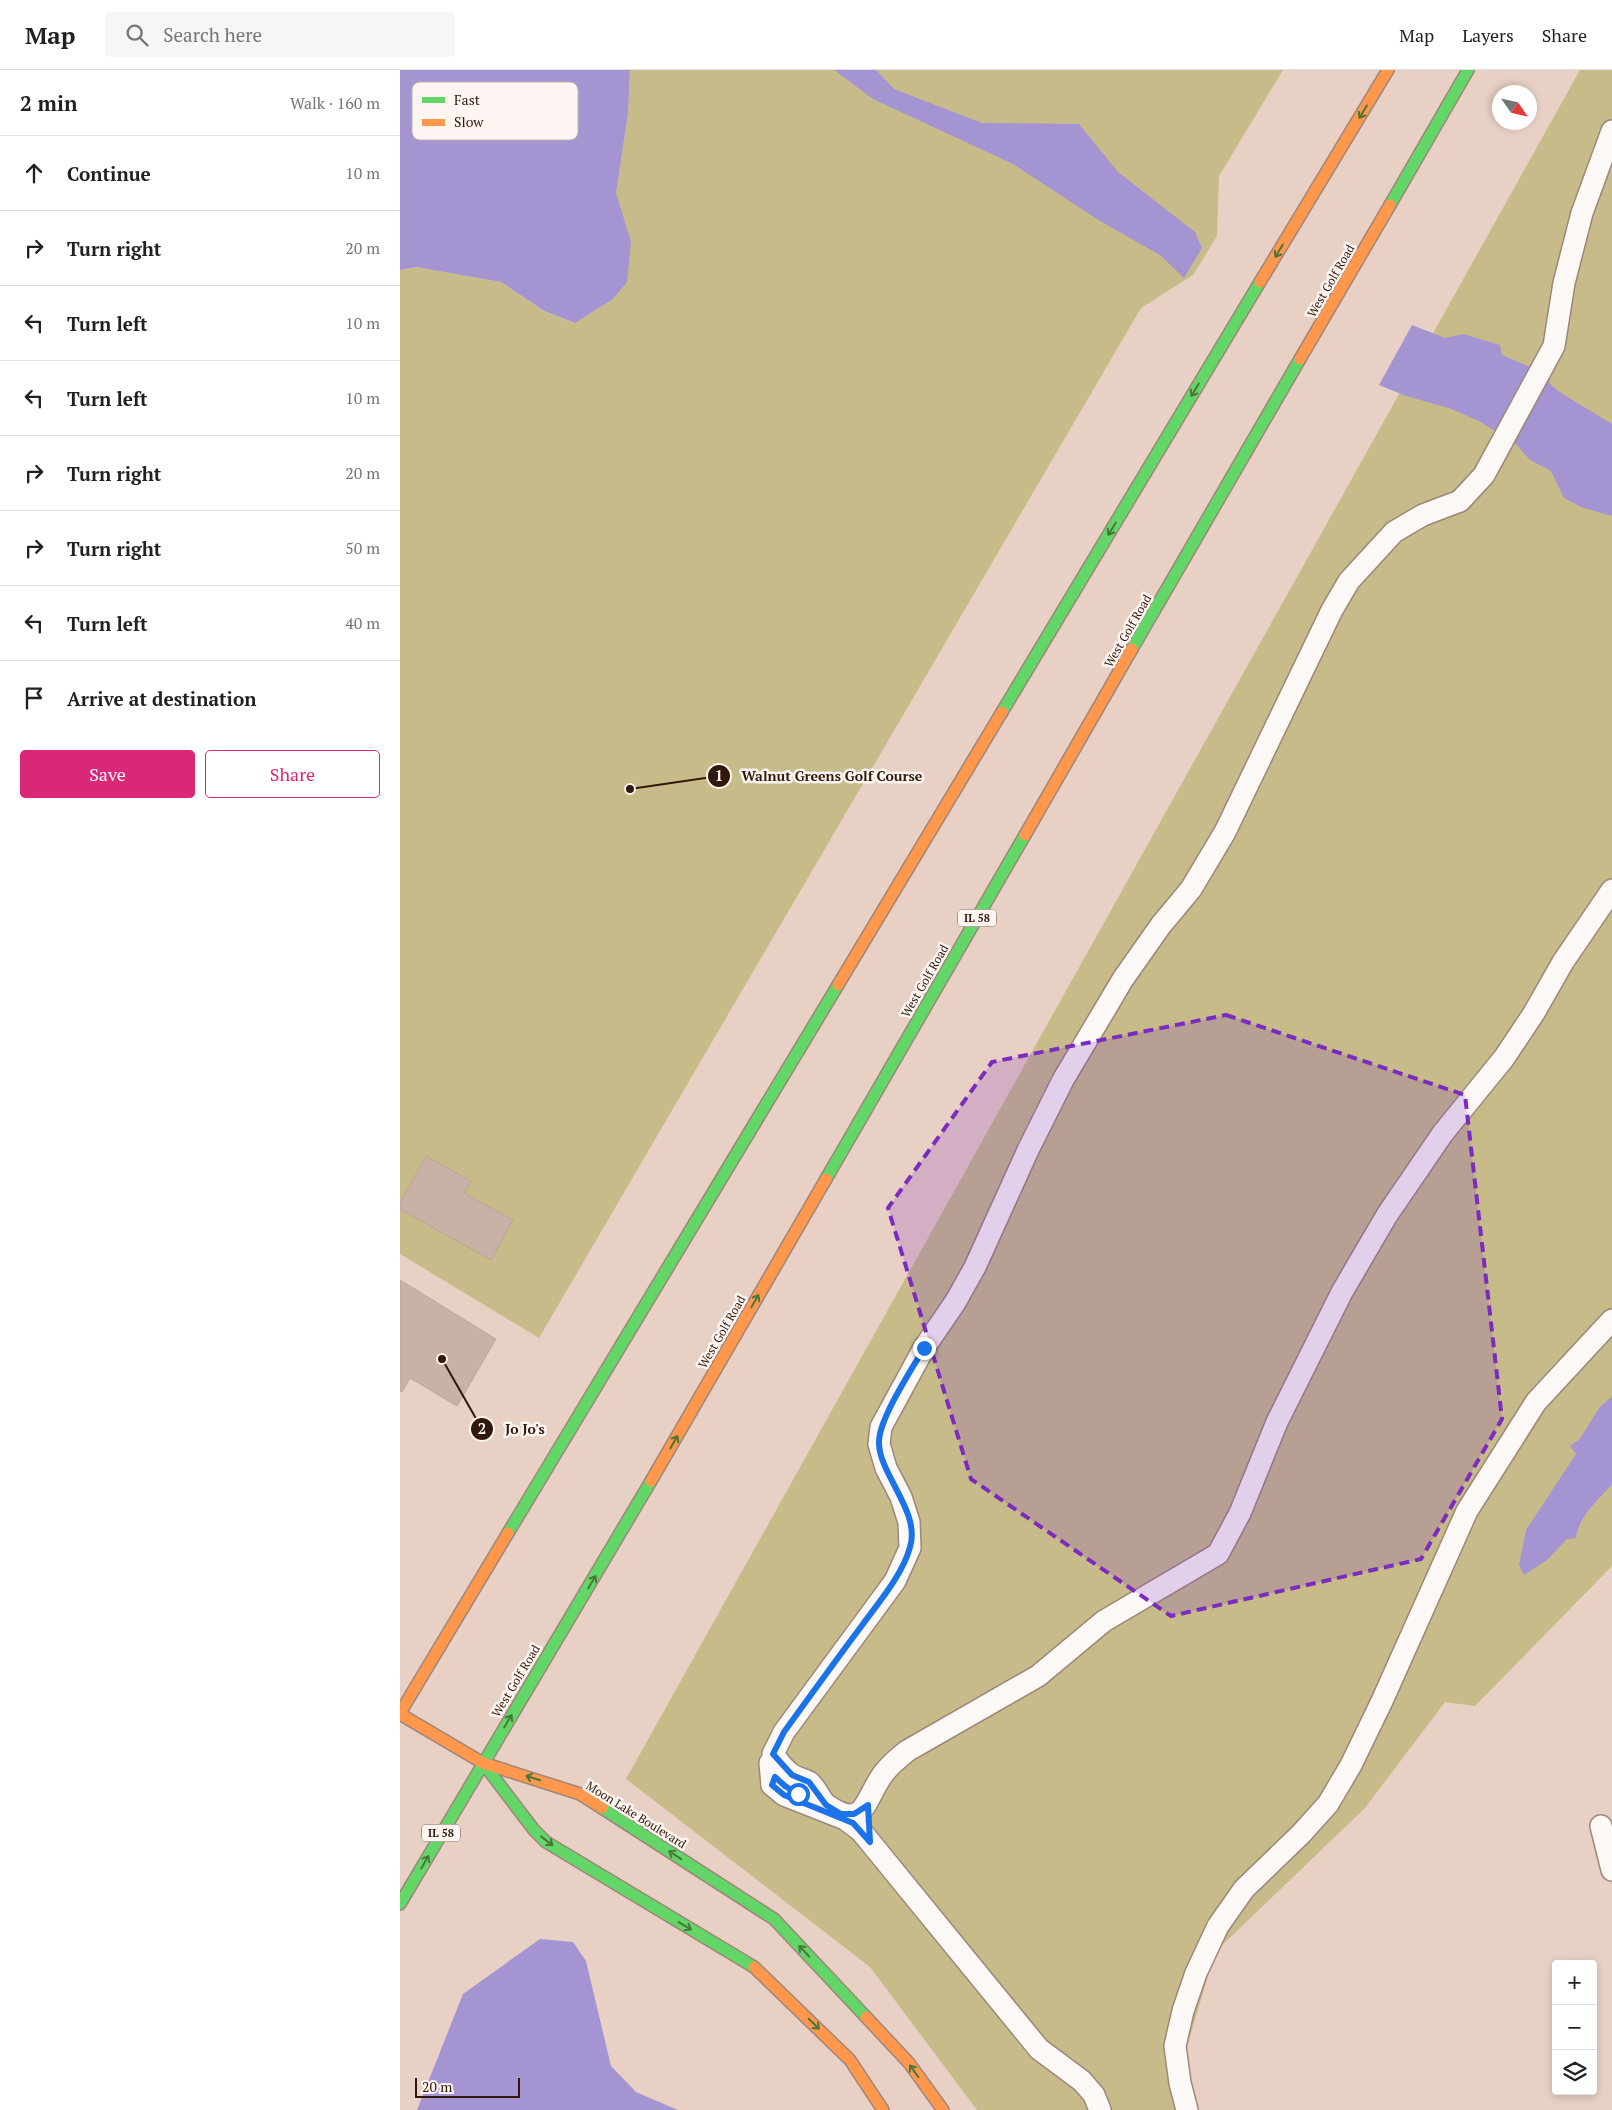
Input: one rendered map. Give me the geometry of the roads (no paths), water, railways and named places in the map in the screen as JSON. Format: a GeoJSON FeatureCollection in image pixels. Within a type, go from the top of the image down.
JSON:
{"type":"FeatureCollection","features":[{"type":"Feature","properties":{"kind":"main road"},"geometry":{"type":"LineString","coordinates":[[883,2110],[850,2060],[758,1969],[546,1842],[483,1763],[400,1714],[1388,70]]}},
{"type":"Feature","properties":{"kind":"main road","name":"West Golf Road"},"geometry":{"type":"LineString","coordinates":[[400,1904],[620,1534],[1468,70]]}},
{"type":"Feature","properties":{"kind":"main road","name":"Moon Lake Boulevard"},"geometry":{"type":"LineString","coordinates":[[483,1763],[580,1794],[774,1919],[909,2063],[943,2110]]}},
{"type":"Feature","properties":{"kind":"lane"},"geometry":{"type":"LineString","coordinates":[[868,1805],[854,1814],[841,1814],[826,1805],[809,1782],[792,1775],[773,1754],[784,1732],[895,1581],[910,1548],[909,1522],[901,1497],[886,1468],[878,1444],[881,1426],[924,1348],[956,1301],[975,1267],[1016,1175],[1063,1080],[1123,979],[1161,925],[1191,889],[1225,832],[1332,610],[1349,580],[1394,532],[1423,515],[1460,501],[1484,475],[1554,346],[1564,283],[1580,222],[1612,130]]}},
{"type":"Feature","properties":{"kind":"lane"},"geometry":{"type":"LineString","coordinates":[[870,1842],[868,1805],[878,1782],[892,1763],[907,1751],[1038,1676],[1104,1620],[1218,1554],[1240,1513],[1277,1422],[1342,1292],[1387,1214],[1417,1167],[1443,1132],[1504,1058],[1563,962],[1612,890]]}},
{"type":"Feature","properties":{"kind":"lane"},"geometry":{"type":"LineString","coordinates":[[1187,2110],[1180,2083],[1175,2046],[1183,2011],[1196,1973],[1218,1926],[1244,1889],[1301,1834],[1328,1804],[1351,1765],[1382,1701],[1467,1511],[1536,1402],[1612,1320]]}},
{"type":"Feature","properties":{"kind":"lane"},"geometry":{"type":"LineString","coordinates":[[772,1785],[784,1795],[853,1823],[1038,2049],[1082,2081],[1094,2095],[1100,2110]]}},
{"type":"Feature","properties":{"kind":"lane"},"geometry":{"type":"LineString","coordinates":[[1600,1826],[1612,1870]]}},
{"type":"Feature","properties":{"kind":"place","name":"Walnut Greens Golf Course"},"geometry":{"type":"Point","coordinates":[630,789]}},
{"type":"Feature","properties":{"kind":"place","name":"Jo Jo's"},"geometry":{"type":"Point","coordinates":[442,1359]}}]}
